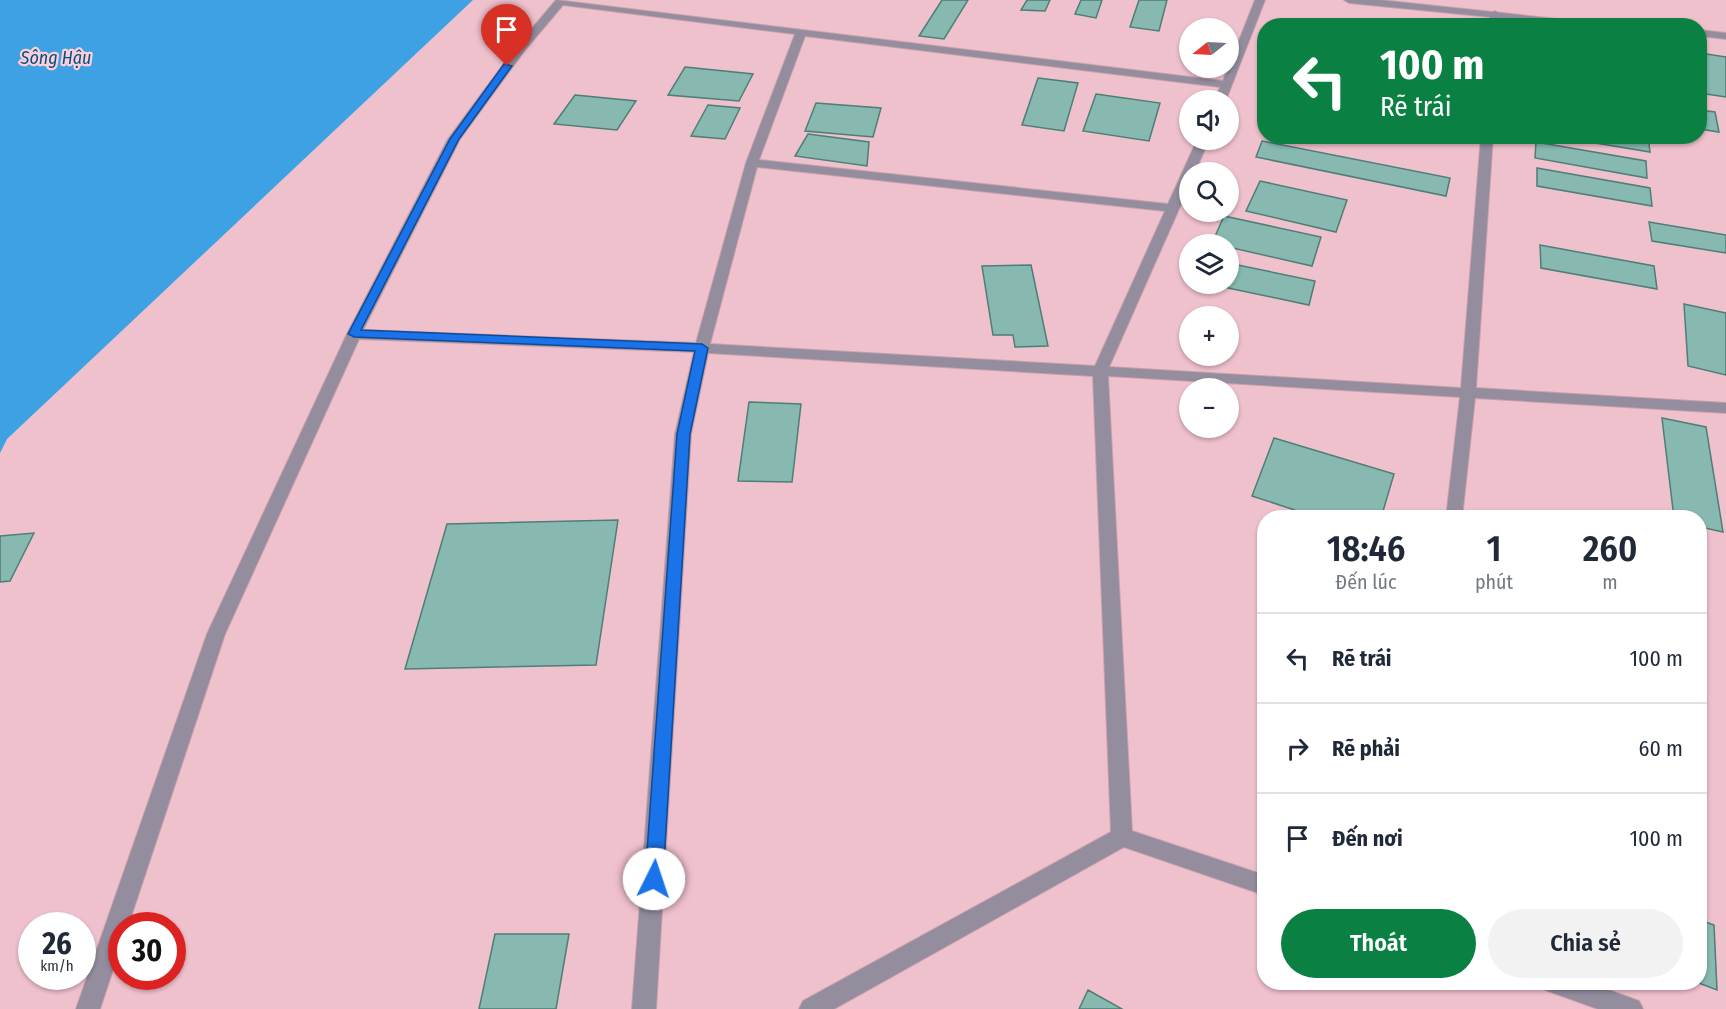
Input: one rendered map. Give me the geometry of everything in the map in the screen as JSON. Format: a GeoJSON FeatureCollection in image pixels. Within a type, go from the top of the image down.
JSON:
{"type":"FeatureCollection","features":[{"type":"Feature","properties":{"kind":"street"},"geometry":{"type":"LineString","coordinates":[[1226,90],[1260,0]]}},
{"type":"Feature","properties":{"kind":"street"},"geometry":{"type":"LineString","coordinates":[[1349,0],[1536,18]]}},
{"type":"Feature","properties":{"kind":"street"},"geometry":{"type":"LineString","coordinates":[[88,1009],[216,634],[354,334],[454,139],[521,48],[561,1],[1228,85]]}},
{"type":"Feature","properties":{"kind":"street"},"geometry":{"type":"LineString","coordinates":[[1495,14],[1495,18]]}},
{"type":"Feature","properties":{"kind":"street"},"geometry":{"type":"LineString","coordinates":[[644,1009],[683,434],[702,348],[752,163],[801,32]]}},
{"type":"Feature","properties":{"kind":"street"},"geometry":{"type":"LineString","coordinates":[[1707,34],[1726,36]]}},
{"type":"Feature","properties":{"kind":"street"},"geometry":{"type":"LineString","coordinates":[[1455,510],[1468,393],[1485,144]]}},
{"type":"Feature","properties":{"kind":"street"},"geometry":{"type":"LineString","coordinates":[[1122,837],[1100,371],[1199,150]]}},
{"type":"Feature","properties":{"kind":"street"},"geometry":{"type":"LineString","coordinates":[[752,163],[1173,208]]}},
{"type":"Feature","properties":{"kind":"street"},"geometry":{"type":"LineString","coordinates":[[354,334],[702,348],[1726,408]]}},
{"type":"Feature","properties":{"kind":"street"},"geometry":{"type":"LineString","coordinates":[[812,1009],[1122,837],[1257,883]]}},
{"type":"Feature","properties":{"kind":"street"},"geometry":{"type":"LineString","coordinates":[[1576,990],[1631,1009]]}},
{"type":"Feature","properties":{"kind":"water","name":"Sông Hậu"},"geometry":{"type":"Polygon","coordinates":[[[0,0],[473,0],[7,439],[0,453],[0,0]]]}},
{"type":"Feature","properties":{"kind":"building"},"geometry":{"type":"Polygon","coordinates":[[[942,0],[968,0],[944,39],[919,36],[942,0]]]}},
{"type":"Feature","properties":{"kind":"building"},"geometry":{"type":"Polygon","coordinates":[[[1027,0],[1050,0],[1045,11],[1021,10],[1027,0]]]}},
{"type":"Feature","properties":{"kind":"building"},"geometry":{"type":"Polygon","coordinates":[[[1081,0],[1102,0],[1096,18],[1075,14],[1081,0]]]}},
{"type":"Feature","properties":{"kind":"building"},"geometry":{"type":"Polygon","coordinates":[[[1139,0],[1167,0],[1159,31],[1130,27],[1139,0]]]}},
{"type":"Feature","properties":{"kind":"building"},"geometry":{"type":"Polygon","coordinates":[[[1707,54],[1726,57],[1726,97],[1707,94],[1707,54]]]}},
{"type":"Feature","properties":{"kind":"building"},"geometry":{"type":"Polygon","coordinates":[[[685,67],[753,74],[739,101],[668,95],[685,67]]]}},
{"type":"Feature","properties":{"kind":"building"},"geometry":{"type":"Polygon","coordinates":[[[1038,78],[1078,83],[1064,131],[1022,125],[1038,78]]]}},
{"type":"Feature","properties":{"kind":"building"},"geometry":{"type":"Polygon","coordinates":[[[1096,94],[1160,103],[1149,141],[1083,131],[1096,94]]]}},
{"type":"Feature","properties":{"kind":"building"},"geometry":{"type":"Polygon","coordinates":[[[575,95],[636,101],[617,130],[554,124],[575,95]]]}},
{"type":"Feature","properties":{"kind":"building"},"geometry":{"type":"Polygon","coordinates":[[[816,103],[881,108],[873,137],[805,131],[816,103]]]}},
{"type":"Feature","properties":{"kind":"building"},"geometry":{"type":"Polygon","coordinates":[[[708,105],[740,108],[725,139],[691,136],[708,105]]]}},
{"type":"Feature","properties":{"kind":"building"},"geometry":{"type":"Polygon","coordinates":[[[1707,111],[1715,112],[1719,132],[1707,130],[1707,111]]]}},
{"type":"Feature","properties":{"kind":"building"},"geometry":{"type":"Polygon","coordinates":[[[808,134],[869,142],[867,166],[795,156],[808,134]]]}},
{"type":"Feature","properties":{"kind":"building"},"geometry":{"type":"Polygon","coordinates":[[[1261,144],[1277,144],[1450,178],[1446,196],[1256,157],[1261,144]]]}},
{"type":"Feature","properties":{"kind":"building"},"geometry":{"type":"Polygon","coordinates":[[[1536,144],[1548,144],[1646,161],[1647,178],[1535,158],[1536,144]]]}},
{"type":"Feature","properties":{"kind":"building"},"geometry":{"type":"Polygon","coordinates":[[[1602,144],[1649,144],[1650,152],[1602,144]]]}},
{"type":"Feature","properties":{"kind":"building"},"geometry":{"type":"Polygon","coordinates":[[[1537,168],[1650,188],[1652,206],[1537,186],[1537,168]]]}},
{"type":"Feature","properties":{"kind":"building"},"geometry":{"type":"Polygon","coordinates":[[[1260,181],[1347,200],[1336,232],[1246,211],[1260,181]]]}},
{"type":"Feature","properties":{"kind":"building"},"geometry":{"type":"Polygon","coordinates":[[[1239,219],[1321,237],[1312,266],[1239,249],[1239,234],[1216,234],[1221,222],[1239,222],[1239,219]]]}},
{"type":"Feature","properties":{"kind":"building"},"geometry":{"type":"Polygon","coordinates":[[[1649,222],[1726,235],[1726,253],[1652,241],[1649,222]]]}},
{"type":"Feature","properties":{"kind":"building"},"geometry":{"type":"Polygon","coordinates":[[[1540,245],[1654,266],[1657,289],[1541,268],[1540,245]]]}},
{"type":"Feature","properties":{"kind":"building"},"geometry":{"type":"Polygon","coordinates":[[[1031,265],[1048,346],[1015,347],[1013,335],[993,335],[982,266],[1031,265]]]}},
{"type":"Feature","properties":{"kind":"building"},"geometry":{"type":"Polygon","coordinates":[[[1239,265],[1315,281],[1309,305],[1239,290],[1239,265]]]}},
{"type":"Feature","properties":{"kind":"building"},"geometry":{"type":"Polygon","coordinates":[[[1684,304],[1726,313],[1726,375],[1688,366],[1684,304]]]}},
{"type":"Feature","properties":{"kind":"building"},"geometry":{"type":"Polygon","coordinates":[[[749,402],[801,404],[792,482],[738,481],[749,402]]]}},
{"type":"Feature","properties":{"kind":"building"},"geometry":{"type":"Polygon","coordinates":[[[1662,418],[1706,427],[1723,532],[1707,529],[1707,510],[1673,510],[1662,418]]]}},
{"type":"Feature","properties":{"kind":"building"},"geometry":{"type":"Polygon","coordinates":[[[1274,438],[1394,474],[1383,510],[1295,510],[1252,496],[1274,438]]]}},
{"type":"Feature","properties":{"kind":"building"},"geometry":{"type":"Polygon","coordinates":[[[618,520],[596,665],[405,669],[447,524],[618,520]]]}},
{"type":"Feature","properties":{"kind":"building"},"geometry":{"type":"Polygon","coordinates":[[[34,533],[10,581],[0,582],[0,536],[34,533]]]}},
{"type":"Feature","properties":{"kind":"building"},"geometry":{"type":"Polygon","coordinates":[[[1707,922],[1714,925],[1717,990],[1707,986],[1707,922]]]}},
{"type":"Feature","properties":{"kind":"building"},"geometry":{"type":"Polygon","coordinates":[[[495,934],[569,934],[556,1009],[479,1009],[495,934]]]}},
{"type":"Feature","properties":{"kind":"building"},"geometry":{"type":"Polygon","coordinates":[[[1088,990],[1122,1009],[1079,1009],[1088,990]]]}},
{"type":"Feature","properties":{"kind":"route"},"geometry":{"type":"LineString","coordinates":[[507,66],[454,139],[354,334],[702,348],[683,434],[654,879]]}}]}
